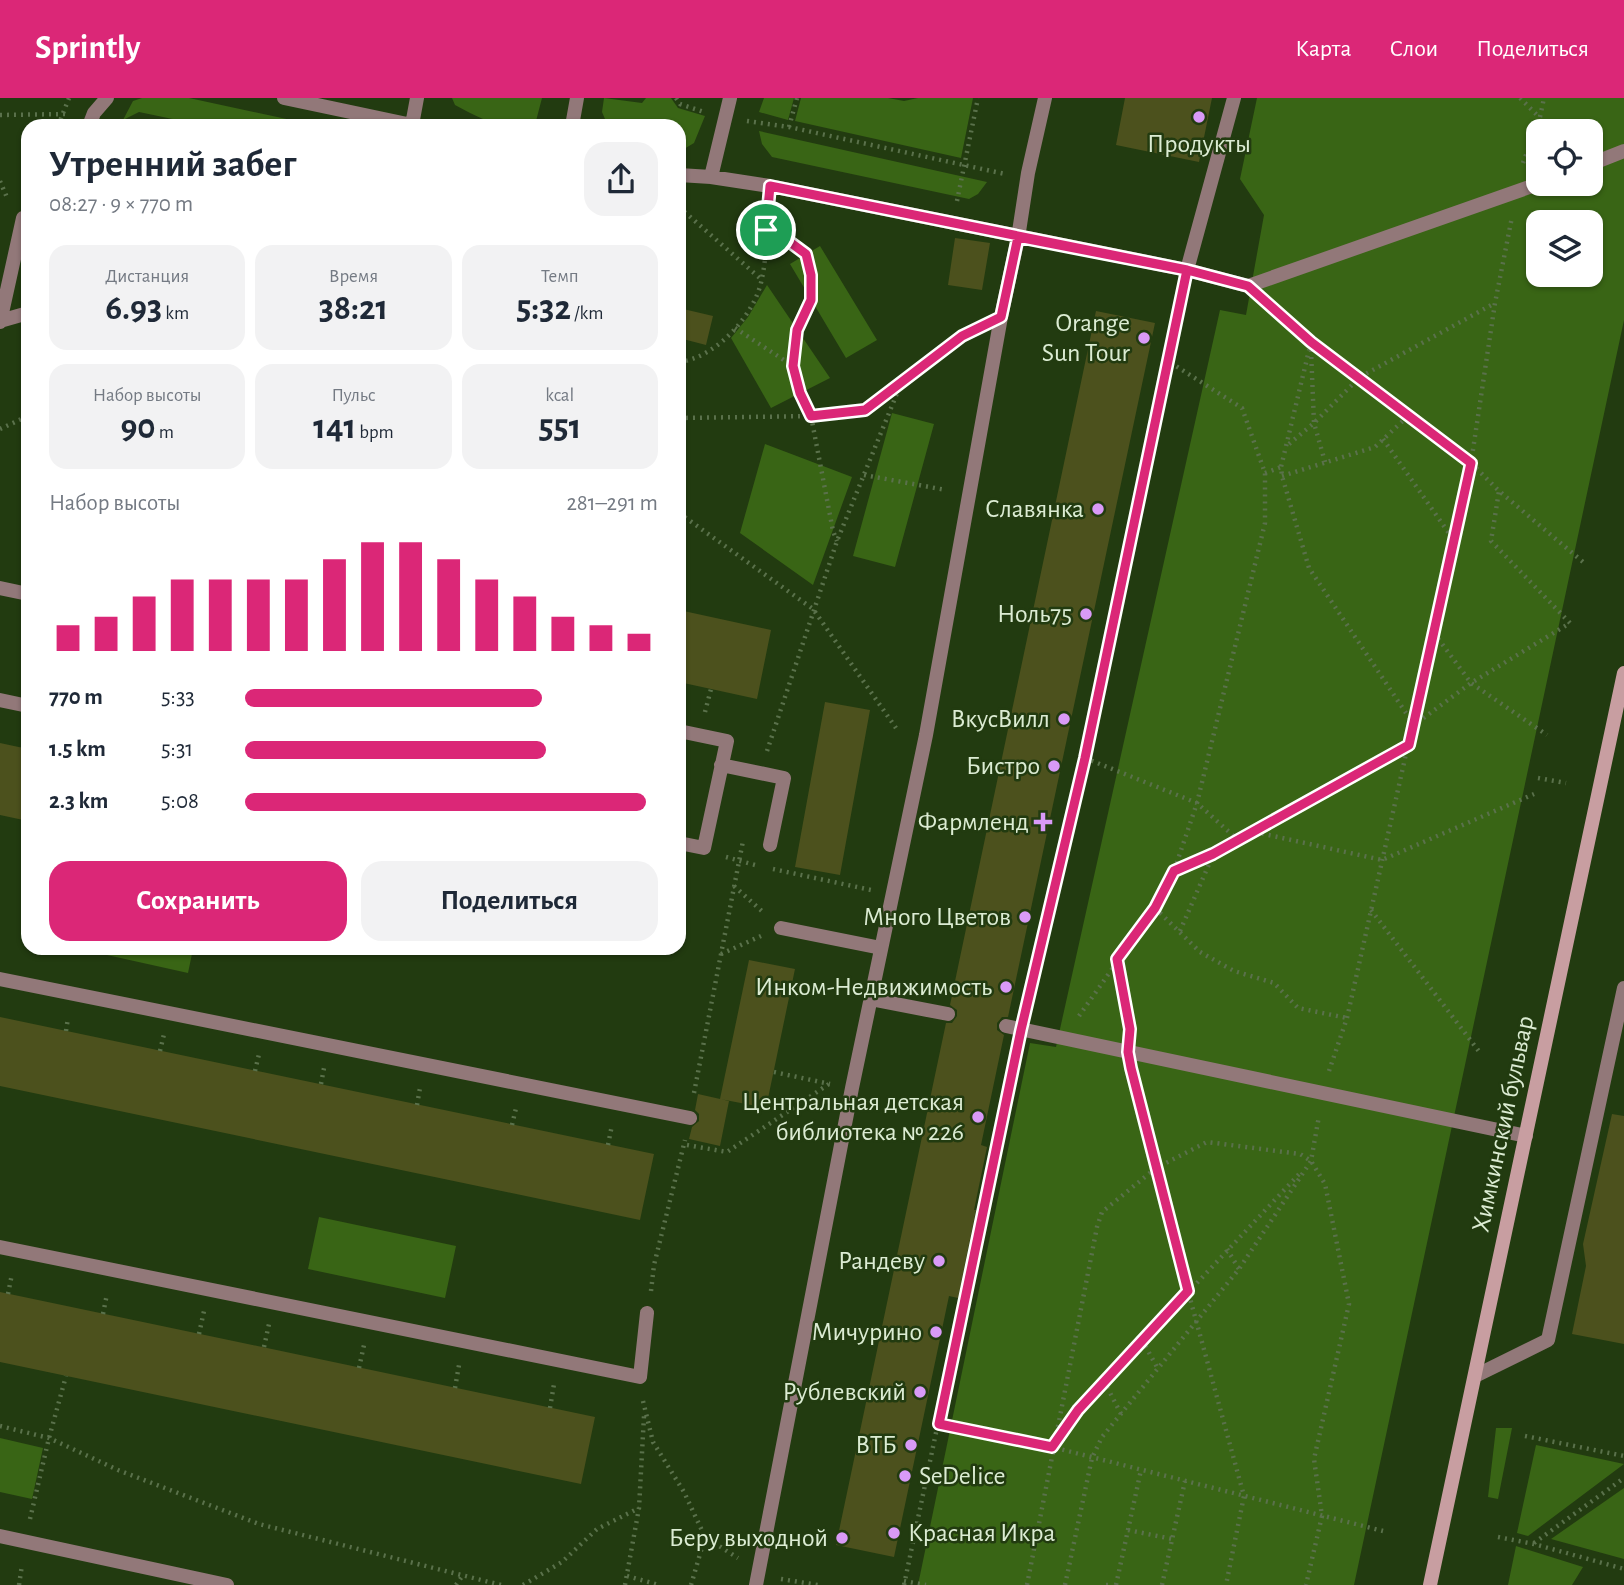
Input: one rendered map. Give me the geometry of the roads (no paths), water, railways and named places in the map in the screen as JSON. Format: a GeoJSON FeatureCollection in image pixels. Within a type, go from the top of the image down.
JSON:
{"type":"FeatureCollection","features":[{"type":"Feature","properties":{"kind":"main road","name":"Химкинский бульвар"},"geometry":{"type":"LineString","coordinates":[[1430,1585],[1624,673]]}},
{"type":"Feature","properties":{"kind":"lane"},"geometry":{"type":"LineString","coordinates":[[91,119],[93,113],[107,98]]}},
{"type":"Feature","properties":{"kind":"lane"},"geometry":{"type":"LineString","coordinates":[[285,98],[386,119]]}},
{"type":"Feature","properties":{"kind":"lane"},"geometry":{"type":"LineString","coordinates":[[415,119],[417,98]]}},
{"type":"Feature","properties":{"kind":"lane"},"geometry":{"type":"LineString","coordinates":[[573,119],[577,98]]}},
{"type":"Feature","properties":{"kind":"lane"},"geometry":{"type":"LineString","coordinates":[[710,177],[730,98]]}},
{"type":"Feature","properties":{"kind":"lane"},"geometry":{"type":"LineString","coordinates":[[757,1580],[852,1088],[926,735],[1001,317],[1045,98]]}},
{"type":"Feature","properties":{"kind":"lane"},"geometry":{"type":"LineString","coordinates":[[1187,270],[1234,98]]}},
{"type":"Feature","properties":{"kind":"lane"},"geometry":{"type":"LineString","coordinates":[[1603,159],[1624,151]]}},
{"type":"Feature","properties":{"kind":"lane"},"geometry":{"type":"LineString","coordinates":[[686,175],[770,186],[1187,270],[1248,286],[1526,188]]}},
{"type":"Feature","properties":{"kind":"lane"},"geometry":{"type":"LineString","coordinates":[[21,227],[0,321],[21,315]]}},
{"type":"Feature","properties":{"kind":"lane"},"geometry":{"type":"LineString","coordinates":[[0,588],[21,592]]}},
{"type":"Feature","properties":{"kind":"lane"},"geometry":{"type":"LineString","coordinates":[[0,700],[21,704]]}},
{"type":"Feature","properties":{"kind":"lane"},"geometry":{"type":"LineString","coordinates":[[686,732],[727,741],[704,848],[686,844]]}},
{"type":"Feature","properties":{"kind":"lane"},"geometry":{"type":"LineString","coordinates":[[722,765],[784,778],[770,845]]}},
{"type":"Feature","properties":{"kind":"lane"},"geometry":{"type":"LineString","coordinates":[[781,928],[881,948]]}},
{"type":"Feature","properties":{"kind":"lane"},"geometry":{"type":"LineString","coordinates":[[0,979],[690,1118]]}},
{"type":"Feature","properties":{"kind":"lane"},"geometry":{"type":"LineString","coordinates":[[1475,1376],[1548,1340],[1624,988]]}},
{"type":"Feature","properties":{"kind":"lane"},"geometry":{"type":"LineString","coordinates":[[870,999],[948,1014]]}},
{"type":"Feature","properties":{"kind":"lane"},"geometry":{"type":"LineString","coordinates":[[1013,1028],[1526,1136]]}},
{"type":"Feature","properties":{"kind":"lane"},"geometry":{"type":"LineString","coordinates":[[0,1247],[640,1377],[647,1313]]}},
{"type":"Feature","properties":{"kind":"lane"},"geometry":{"type":"LineString","coordinates":[[0,1536],[227,1585]]}},
{"type":"Feature","properties":{"kind":"place","name":"Продукты"},"geometry":{"type":"Point","coordinates":[1199,117]}},
{"type":"Feature","properties":{"kind":"place","name":"Orange Sun Tour"},"geometry":{"type":"Point","coordinates":[1144,338]}},
{"type":"Feature","properties":{"kind":"place","name":"Славянка"},"geometry":{"type":"Point","coordinates":[1098,509]}},
{"type":"Feature","properties":{"kind":"place","name":"Ноль75"},"geometry":{"type":"Point","coordinates":[1086,614]}},
{"type":"Feature","properties":{"kind":"place","name":"ВкусВилл"},"geometry":{"type":"Point","coordinates":[1064,719]}},
{"type":"Feature","properties":{"kind":"place","name":"Бистро"},"geometry":{"type":"Point","coordinates":[1054,766]}},
{"type":"Feature","properties":{"kind":"place","name":"Фармленд"},"geometry":{"type":"Point","coordinates":[1043,822]}},
{"type":"Feature","properties":{"kind":"place","name":"Много Цветов"},"geometry":{"type":"Point","coordinates":[1025,917]}},
{"type":"Feature","properties":{"kind":"place","name":"Инком-Недвижимость"},"geometry":{"type":"Point","coordinates":[1006,987]}},
{"type":"Feature","properties":{"kind":"place","name":"Центральная детская библиотека № 226"},"geometry":{"type":"Point","coordinates":[978,1117]}},
{"type":"Feature","properties":{"kind":"place","name":"Рандеву"},"geometry":{"type":"Point","coordinates":[939,1261]}},
{"type":"Feature","properties":{"kind":"place","name":"Мичурино"},"geometry":{"type":"Point","coordinates":[936,1332]}},
{"type":"Feature","properties":{"kind":"place","name":"Рублевский"},"geometry":{"type":"Point","coordinates":[920,1392]}},
{"type":"Feature","properties":{"kind":"place","name":"ВТБ"},"geometry":{"type":"Point","coordinates":[911,1445]}},
{"type":"Feature","properties":{"kind":"place","name":"SeDelice"},"geometry":{"type":"Point","coordinates":[905,1476]}},
{"type":"Feature","properties":{"kind":"place","name":"Красная Икра"},"geometry":{"type":"Point","coordinates":[894,1533]}},
{"type":"Feature","properties":{"kind":"place","name":"Беру выходной"},"geometry":{"type":"Point","coordinates":[842,1538]}}]}
